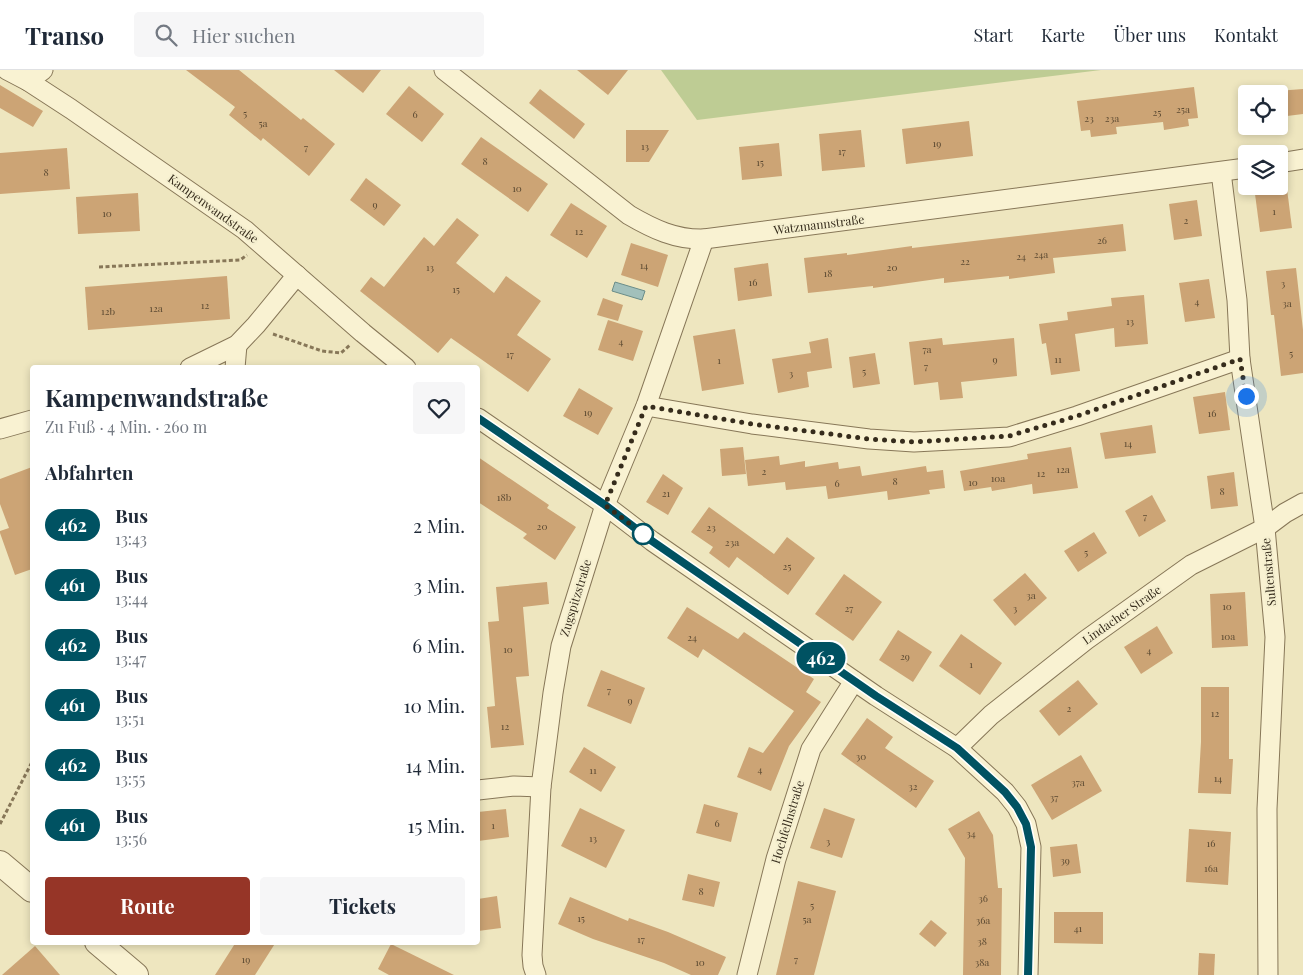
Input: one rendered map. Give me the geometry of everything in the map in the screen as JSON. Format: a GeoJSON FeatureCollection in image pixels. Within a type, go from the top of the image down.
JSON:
{"type":"FeatureCollection","features":[{"type":"Feature","properties":{"kind":"street","name":"Kampenwandstraße"},"geometry":{"type":"LineString","coordinates":[[7,70],[36,75],[245,230],[402,365]]}},
{"type":"Feature","properties":{"kind":"street","name":"Watzmannstraße"},"geometry":{"type":"LineString","coordinates":[[444,70],[628,215],[650,228],[690,240],[1238,169]]}},
{"type":"Feature","properties":{"kind":"street"},"geometry":{"type":"LineString","coordinates":[[1288,162],[1303,159]]}},
{"type":"Feature","properties":{"kind":"street","name":"Sultenstraße"},"geometry":{"type":"LineString","coordinates":[[1221,172],[1237,300],[1240,359],[1265,528],[1275,637],[1267,809],[1268,975]]}},
{"type":"Feature","properties":{"kind":"street","name":"Zugspitzstraße"},"geometry":{"type":"LineString","coordinates":[[536,975],[532,955],[541,787],[561,646],[605,505],[646,406],[704,239]]}},
{"type":"Feature","properties":{"kind":"street"},"geometry":{"type":"LineString","coordinates":[[196,365],[237,345],[297,276]]}},
{"type":"Feature","properties":{"kind":"street"},"geometry":{"type":"LineString","coordinates":[[235,365],[237,345]]}},
{"type":"Feature","properties":{"kind":"street"},"geometry":{"type":"LineString","coordinates":[[646,406],[752,424],[869,439],[914,442],[1009,436],[1077,416],[1240,359]]}},
{"type":"Feature","properties":{"kind":"street"},"geometry":{"type":"LineString","coordinates":[[480,419],[605,505],[652,541],[854,680],[957,748],[1005,792],[1017,807],[1026,824],[1031,847],[1028,975]]}},
{"type":"Feature","properties":{"kind":"street"},"geometry":{"type":"LineString","coordinates":[[0,429],[30,422]]}},
{"type":"Feature","properties":{"kind":"street","name":"Lindacher Straße"},"geometry":{"type":"LineString","coordinates":[[957,748],[991,715],[1086,640],[1192,565],[1265,528],[1285,513],[1303,503]]}},
{"type":"Feature","properties":{"kind":"street","name":"Hochfellnstraße"},"geometry":{"type":"LineString","coordinates":[[747,975],[776,859],[810,749],[854,680]]}},
{"type":"Feature","properties":{"kind":"street"},"geometry":{"type":"LineString","coordinates":[[480,790],[514,786],[541,787]]}},
{"type":"Feature","properties":{"kind":"street"},"geometry":{"type":"LineString","coordinates":[[0,863],[30,888]]}},
{"type":"Feature","properties":{"kind":"street"},"geometry":{"type":"LineString","coordinates":[[101,945],[136,975]]}},
{"type":"Feature","properties":{"kind":"path"},"geometry":{"type":"LineString","coordinates":[[99,267],[240,260],[255,250]]}},
{"type":"Feature","properties":{"kind":"path"},"geometry":{"type":"LineString","coordinates":[[256,325],[278,336],[322,351],[341,353],[363,333]]}},
{"type":"Feature","properties":{"kind":"path"},"geometry":{"type":"LineString","coordinates":[[0,824],[30,766]]}},
{"type":"Feature","properties":{"kind":"green space"},"geometry":{"type":"Polygon","coordinates":[[[661,70],[1101,70],[697,120],[661,70]]]}},
{"type":"Feature","properties":{"kind":"water"},"geometry":{"type":"Polygon","coordinates":[[[615,282],[645,291],[642,300],[612,291],[615,282]]]}},
{"type":"Feature","properties":{"kind":"building"},"geometry":{"type":"Polygon","coordinates":[[[186,70],[239,70],[301,120],[303,118],[335,144],[309,176],[263,138],[261,141],[229,115],[235,107],[186,70]]]}},
{"type":"Feature","properties":{"kind":"building"},"geometry":{"type":"Polygon","coordinates":[[[334,70],[381,70],[363,93],[334,70]]]}},
{"type":"Feature","properties":{"kind":"building"},"geometry":{"type":"Polygon","coordinates":[[[577,70],[628,70],[608,95],[577,70]]]}},
{"type":"Feature","properties":{"kind":"building"},"geometry":{"type":"Polygon","coordinates":[[[0,85],[43,111],[33,127],[0,108],[0,85]]]}},
{"type":"Feature","properties":{"kind":"building"},"geometry":{"type":"Polygon","coordinates":[[[409,86],[444,114],[422,142],[386,114],[409,86]]]}},
{"type":"Feature","properties":{"kind":"building"},"geometry":{"type":"Polygon","coordinates":[[[1194,87],[1198,118],[1188,119],[1189,126],[1164,130],[1163,122],[1116,127],[1117,134],[1091,137],[1090,130],[1081,131],[1077,101],[1194,87]]]}},
{"type":"Feature","properties":{"kind":"building"},"geometry":{"type":"Polygon","coordinates":[[[540,89],[585,124],[574,139],[529,103],[540,89]]]}},
{"type":"Feature","properties":{"kind":"building"},"geometry":{"type":"Polygon","coordinates":[[[1303,89],[1303,114],[1288,116],[1288,90],[1303,89]]]}},
{"type":"Feature","properties":{"kind":"building"},"geometry":{"type":"Polygon","coordinates":[[[969,121],[973,156],[906,164],[902,129],[969,121]]]}},
{"type":"Feature","properties":{"kind":"building"},"geometry":{"type":"Polygon","coordinates":[[[626,130],[669,130],[649,162],[626,162],[626,130]]]}},
{"type":"Feature","properties":{"kind":"building"},"geometry":{"type":"Polygon","coordinates":[[[861,130],[865,167],[822,171],[819,134],[861,130]]]}},
{"type":"Feature","properties":{"kind":"building"},"geometry":{"type":"Polygon","coordinates":[[[481,137],[548,184],[528,212],[461,164],[481,137]]]}},
{"type":"Feature","properties":{"kind":"building"},"geometry":{"type":"Polygon","coordinates":[[[779,143],[782,176],[742,180],[739,147],[779,143]]]}},
{"type":"Feature","properties":{"kind":"building"},"geometry":{"type":"Polygon","coordinates":[[[67,148],[70,189],[0,194],[0,153],[67,148]]]}},
{"type":"Feature","properties":{"kind":"building"},"geometry":{"type":"Polygon","coordinates":[[[366,178],[401,205],[384,226],[350,200],[366,178]]]}},
{"type":"Feature","properties":{"kind":"building"},"geometry":{"type":"Polygon","coordinates":[[[138,193],[140,231],[78,234],[76,197],[138,193]]]}},
{"type":"Feature","properties":{"kind":"building"},"geometry":{"type":"Polygon","coordinates":[[[1255,195],[1288,195],[1292,228],[1260,232],[1255,195]]]}},
{"type":"Feature","properties":{"kind":"building"},"geometry":{"type":"Polygon","coordinates":[[[1197,200],[1202,236],[1174,240],[1169,204],[1197,200]]]}},
{"type":"Feature","properties":{"kind":"building"},"geometry":{"type":"Polygon","coordinates":[[[571,203],[607,226],[587,258],[550,235],[571,203]]]}},
{"type":"Feature","properties":{"kind":"building"},"geometry":{"type":"Polygon","coordinates":[[[457,218],[479,235],[456,263],[494,293],[506,276],[541,301],[517,335],[551,359],[528,392],[451,338],[438,353],[360,291],[371,277],[384,287],[424,237],[434,246],[457,218]]]}},
{"type":"Feature","properties":{"kind":"building"},"geometry":{"type":"Polygon","coordinates":[[[1123,224],[1126,251],[1053,258],[1055,273],[1009,279],[1009,276],[944,283],[944,278],[873,288],[873,286],[808,293],[804,258],[847,253],[847,255],[912,246],[912,248],[1123,224]]]}},
{"type":"Feature","properties":{"kind":"building"},"geometry":{"type":"Polygon","coordinates":[[[631,243],[668,255],[658,287],[621,275],[631,243]]]}},
{"type":"Feature","properties":{"kind":"building"},"geometry":{"type":"Polygon","coordinates":[[[768,263],[772,296],[738,301],[734,268],[768,263]]]}},
{"type":"Feature","properties":{"kind":"building"},"geometry":{"type":"Polygon","coordinates":[[[1296,268],[1303,330],[1303,373],[1281,376],[1274,315],[1271,315],[1266,271],[1296,268]]]}},
{"type":"Feature","properties":{"kind":"building"},"geometry":{"type":"Polygon","coordinates":[[[227,276],[230,319],[88,330],[85,287],[227,276]]]}},
{"type":"Feature","properties":{"kind":"building"},"geometry":{"type":"Polygon","coordinates":[[[1209,279],[1215,318],[1185,322],[1179,283],[1209,279]]]}},
{"type":"Feature","properties":{"kind":"building"},"geometry":{"type":"Polygon","coordinates":[[[1144,295],[1148,344],[1115,347],[1114,328],[1075,334],[1080,371],[1051,375],[1046,343],[1042,344],[1039,324],[1068,320],[1067,312],[1112,306],[1111,298],[1144,295]]]}},
{"type":"Feature","properties":{"kind":"building"},"geometry":{"type":"Polygon","coordinates":[[[603,298],[623,305],[618,321],[597,315],[603,298]]]}},
{"type":"Feature","properties":{"kind":"building"},"geometry":{"type":"Polygon","coordinates":[[[608,320],[643,331],[633,361],[598,350],[608,320]]]}},
{"type":"Feature","properties":{"kind":"building"},"geometry":{"type":"Polygon","coordinates":[[[735,329],[744,384],[702,391],[693,336],[735,329]]]}},
{"type":"Feature","properties":{"kind":"building"},"geometry":{"type":"Polygon","coordinates":[[[828,338],[832,368],[807,372],[809,387],[778,393],[772,359],[811,353],[809,342],[828,338]]]}},
{"type":"Feature","properties":{"kind":"building"},"geometry":{"type":"Polygon","coordinates":[[[942,338],[943,345],[1014,338],[1017,376],[961,382],[963,398],[940,400],[938,382],[914,385],[909,342],[942,338]]]}},
{"type":"Feature","properties":{"kind":"building"},"geometry":{"type":"Polygon","coordinates":[[[875,353],[880,384],[853,388],[849,357],[875,353]]]}},
{"type":"Feature","properties":{"kind":"building"},"geometry":{"type":"Polygon","coordinates":[[[579,388],[613,408],[598,435],[563,416],[579,388]]]}},
{"type":"Feature","properties":{"kind":"building"},"geometry":{"type":"Polygon","coordinates":[[[1225,392],[1230,430],[1199,434],[1193,397],[1225,392]]]}},
{"type":"Feature","properties":{"kind":"building"},"geometry":{"type":"Polygon","coordinates":[[[1152,425],[1156,453],[1105,459],[1100,433],[1152,425]]]}},
{"type":"Feature","properties":{"kind":"building"},"geometry":{"type":"Polygon","coordinates":[[[743,447],[746,474],[722,476],[720,449],[743,447]]]}},
{"type":"Feature","properties":{"kind":"building"},"geometry":{"type":"Polygon","coordinates":[[[1071,447],[1078,488],[1033,494],[1032,484],[992,491],[991,487],[964,491],[960,471],[1028,459],[1027,454],[1071,447]]]}},
{"type":"Feature","properties":{"kind":"building"},"geometry":{"type":"Polygon","coordinates":[[[779,456],[780,465],[805,461],[805,467],[838,462],[839,469],[860,466],[862,476],[926,466],[927,472],[943,470],[945,488],[929,490],[930,494],[888,500],[887,491],[828,499],[826,486],[786,490],[785,482],[748,486],[745,460],[779,456]]]}},
{"type":"Feature","properties":{"kind":"building"},"geometry":{"type":"Polygon","coordinates":[[[480,458],[549,505],[547,508],[576,527],[555,560],[523,538],[527,534],[480,503],[480,458]]]}},
{"type":"Feature","properties":{"kind":"building"},"geometry":{"type":"Polygon","coordinates":[[[30,468],[30,570],[15,575],[0,533],[0,531],[9,528],[0,504],[0,479],[30,468]]]}},
{"type":"Feature","properties":{"kind":"building"},"geometry":{"type":"Polygon","coordinates":[[[1234,472],[1238,506],[1211,509],[1207,476],[1234,472]]]}},
{"type":"Feature","properties":{"kind":"building"},"geometry":{"type":"Polygon","coordinates":[[[663,474],[683,488],[668,515],[646,502],[663,474]]]}},
{"type":"Feature","properties":{"kind":"building"},"geometry":{"type":"Polygon","coordinates":[[[1152,495],[1166,521],[1139,537],[1125,511],[1152,495]]]}},
{"type":"Feature","properties":{"kind":"building"},"geometry":{"type":"Polygon","coordinates":[[[709,507],[774,554],[787,537],[815,558],[788,595],[737,557],[729,568],[709,553],[713,547],[691,532],[709,507]]]}},
{"type":"Feature","properties":{"kind":"building"},"geometry":{"type":"Polygon","coordinates":[[[1094,532],[1107,553],[1078,572],[1064,551],[1094,532]]]}},
{"type":"Feature","properties":{"kind":"building"},"geometry":{"type":"Polygon","coordinates":[[[1025,573],[1047,598],[1015,626],[993,600],[1025,573]]]}},
{"type":"Feature","properties":{"kind":"building"},"geometry":{"type":"Polygon","coordinates":[[[844,574],[882,602],[853,641],[815,614],[844,574]]]}},
{"type":"Feature","properties":{"kind":"building"},"geometry":{"type":"Polygon","coordinates":[[[547,582],[549,604],[523,607],[529,676],[516,677],[524,745],[491,748],[487,707],[495,706],[488,622],[499,621],[496,587],[547,582]]]}},
{"type":"Feature","properties":{"kind":"building"},"geometry":{"type":"Polygon","coordinates":[[[1245,592],[1248,646],[1212,648],[1210,594],[1245,592]]]}},
{"type":"Feature","properties":{"kind":"building"},"geometry":{"type":"Polygon","coordinates":[[[687,607],[738,639],[744,632],[814,679],[806,692],[821,702],[789,746],[771,791],[737,777],[749,747],[763,753],[794,711],[703,649],[698,658],[667,638],[687,607]]]}},
{"type":"Feature","properties":{"kind":"building"},"geometry":{"type":"Polygon","coordinates":[[[1157,626],[1173,653],[1141,674],[1124,647],[1157,626]]]}},
{"type":"Feature","properties":{"kind":"building"},"geometry":{"type":"Polygon","coordinates":[[[898,630],[932,652],[913,682],[879,660],[898,630]]]}},
{"type":"Feature","properties":{"kind":"building"},"geometry":{"type":"Polygon","coordinates":[[[961,634],[1002,663],[980,695],[939,666],[961,634]]]}},
{"type":"Feature","properties":{"kind":"building"},"geometry":{"type":"Polygon","coordinates":[[[601,670],[645,688],[631,724],[587,706],[601,670]]]}},
{"type":"Feature","properties":{"kind":"building"},"geometry":{"type":"Polygon","coordinates":[[[1078,680],[1098,704],[1059,736],[1039,711],[1078,680]]]}},
{"type":"Feature","properties":{"kind":"building"},"geometry":{"type":"Polygon","coordinates":[[[1201,687],[1229,687],[1229,759],[1233,759],[1231,794],[1198,793],[1201,742],[1201,687]]]}},
{"type":"Feature","properties":{"kind":"building"},"geometry":{"type":"Polygon","coordinates":[[[867,718],[893,737],[885,748],[934,781],[916,808],[841,754],[867,718]]]}},
{"type":"Feature","properties":{"kind":"building"},"geometry":{"type":"Polygon","coordinates":[[[584,747],[616,767],[601,792],[569,772],[584,747]]]}},
{"type":"Feature","properties":{"kind":"building"},"geometry":{"type":"Polygon","coordinates":[[[1081,755],[1102,791],[1052,820],[1031,785],[1081,755]]]}},
{"type":"Feature","properties":{"kind":"building"},"geometry":{"type":"Polygon","coordinates":[[[704,804],[738,813],[731,842],[696,833],[704,804]]]}},
{"type":"Feature","properties":{"kind":"building"},"geometry":{"type":"Polygon","coordinates":[[[580,808],[625,830],[606,868],[561,846],[580,808]]]}},
{"type":"Feature","properties":{"kind":"building"},"geometry":{"type":"Polygon","coordinates":[[[824,808],[855,819],[842,858],[810,848],[824,808]]]}},
{"type":"Feature","properties":{"kind":"building"},"geometry":{"type":"Polygon","coordinates":[[[506,809],[509,837],[480,841],[480,812],[506,809]]]}},
{"type":"Feature","properties":{"kind":"building"},"geometry":{"type":"Polygon","coordinates":[[[979,811],[993,835],[998,888],[1002,888],[1001,975],[963,975],[965,858],[948,829],[979,811]]]}},
{"type":"Feature","properties":{"kind":"building"},"geometry":{"type":"Polygon","coordinates":[[[1189,829],[1231,832],[1228,885],[1186,882],[1189,829]]]}},
{"type":"Feature","properties":{"kind":"building"},"geometry":{"type":"Polygon","coordinates":[[[1077,844],[1081,873],[1053,877],[1050,847],[1077,844]]]}},
{"type":"Feature","properties":{"kind":"building"},"geometry":{"type":"Polygon","coordinates":[[[688,874],[720,882],[714,907],[682,900],[688,874]]]}},
{"type":"Feature","properties":{"kind":"building"},"geometry":{"type":"Polygon","coordinates":[[[798,881],[836,891],[814,975],[776,975],[798,881]]]}},
{"type":"Feature","properties":{"kind":"building"},"geometry":{"type":"Polygon","coordinates":[[[497,896],[501,928],[480,931],[480,899],[497,896]]]}},
{"type":"Feature","properties":{"kind":"building"},"geometry":{"type":"Polygon","coordinates":[[[570,897],[628,921],[629,918],[668,932],[726,957],[718,975],[691,975],[664,963],[593,939],[558,924],[570,897]]]}},
{"type":"Feature","properties":{"kind":"building"},"geometry":{"type":"Polygon","coordinates":[[[1054,912],[1103,912],[1103,944],[1054,943],[1054,912]]]}},
{"type":"Feature","properties":{"kind":"building"},"geometry":{"type":"Polygon","coordinates":[[[931,920],[947,933],[935,947],[919,934],[931,920]]]}},
{"type":"Feature","properties":{"kind":"building"},"geometry":{"type":"Polygon","coordinates":[[[234,945],[274,945],[255,975],[215,975],[234,945]]]}},
{"type":"Feature","properties":{"kind":"building"},"geometry":{"type":"Polygon","coordinates":[[[390,945],[393,945],[454,975],[389,975],[378,969],[390,945]]]}},
{"type":"Feature","properties":{"kind":"building"},"geometry":{"type":"Polygon","coordinates":[[[35,946],[60,975],[2,975],[35,946]]]}},
{"type":"Feature","properties":{"kind":"building"},"geometry":{"type":"Polygon","coordinates":[[[1199,953],[1215,954],[1214,975],[1198,975],[1199,953]]]}},
{"type":"Feature","properties":{"kind":"bus line","name":"462"},"geometry":{"type":"LineString","coordinates":[[480,419],[876,696],[957,748],[1005,792],[1017,807],[1026,824],[1031,847],[1028,975]]}},
{"type":"Feature","properties":{"kind":"route"},"geometry":{"type":"LineString","coordinates":[[643,534],[605,505],[646,406],[752,424],[869,439],[914,442],[1009,436],[1077,416],[1240,359],[1246,396]]}}]}
